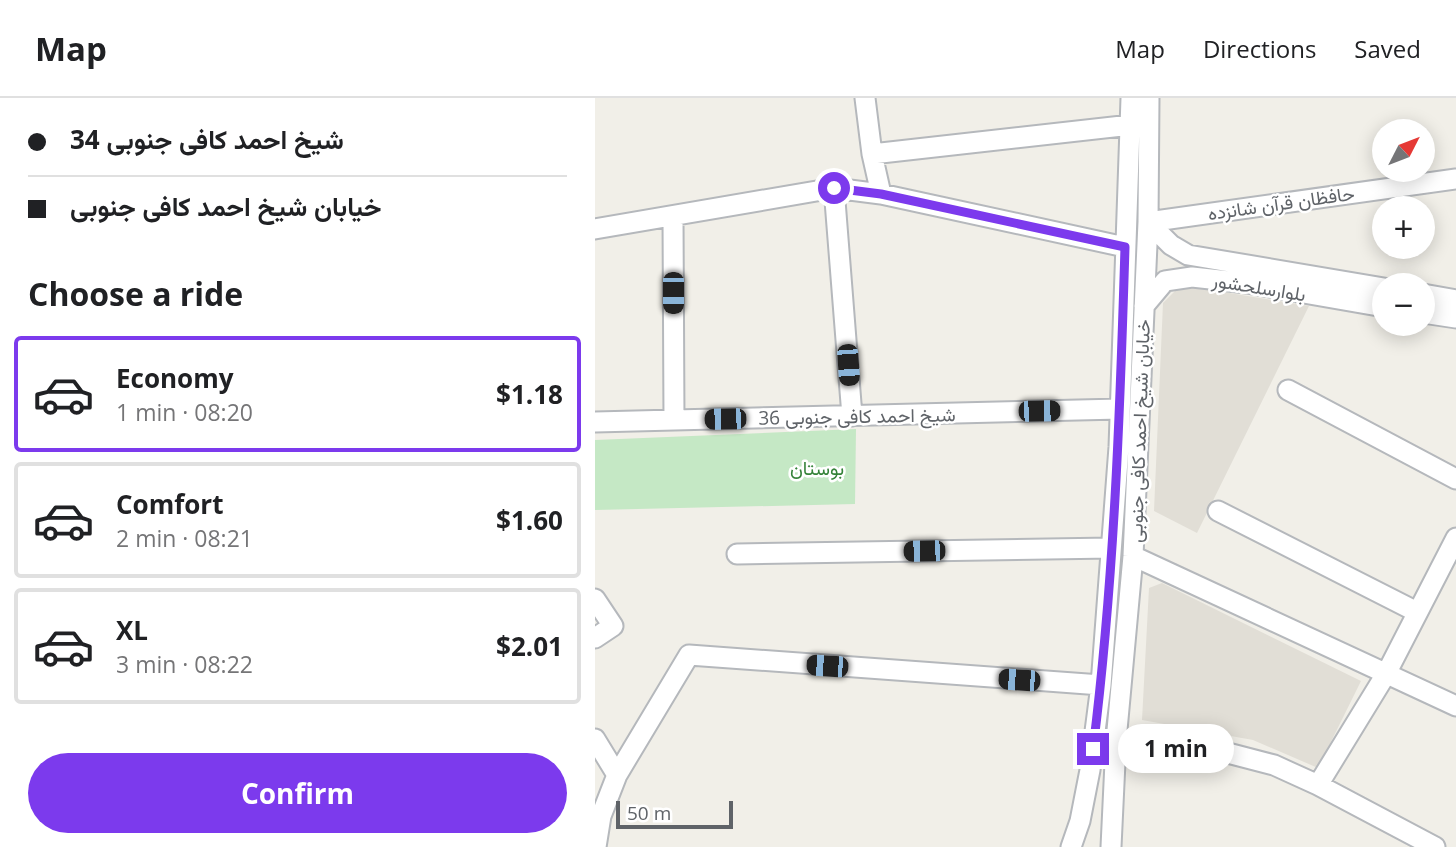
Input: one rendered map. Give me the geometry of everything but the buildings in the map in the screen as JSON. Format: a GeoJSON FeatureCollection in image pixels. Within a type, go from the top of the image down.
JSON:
{"type":"FeatureCollection","features":[{"type":"Feature","properties":{"kind":"street"},"geometry":{"type":"LineString","coordinates":[[865,98],[872,154],[881,194]]}},
{"type":"Feature","properties":{"kind":"street","name":"خیابان شیخ احمد کافی جنوبی"},"geometry":{"type":"LineString","coordinates":[[1072,847],[1090,770],[1101,685],[1119,409],[1132,98]]}},
{"type":"Feature","properties":{"kind":"street","name":"خیابان شیخ احمد کافی جنوبی"},"geometry":{"type":"LineString","coordinates":[[1111,847],[1116,741],[1133,556],[1148,222],[1149,98]]}},
{"type":"Feature","properties":{"kind":"street"},"geometry":{"type":"LineString","coordinates":[[872,154],[1131,125]]}},
{"type":"Feature","properties":{"kind":"street","name":"حافظان قرآن شانزده"},"geometry":{"type":"LineString","coordinates":[[1148,222],[1456,178]]}},
{"type":"Feature","properties":{"kind":"street"},"geometry":{"type":"LineString","coordinates":[[595,229],[834,188],[881,194],[1125,247]]}},
{"type":"Feature","properties":{"kind":"street"},"geometry":{"type":"LineString","coordinates":[[834,188],[852,416]]}},
{"type":"Feature","properties":{"kind":"street"},"geometry":{"type":"LineString","coordinates":[[673,217],[674,420]]}},
{"type":"Feature","properties":{"kind":"street","name":"بلوارسلحشور"},"geometry":{"type":"LineString","coordinates":[[1148,222],[1171,245],[1188,256],[1234,272],[1372,304]]}},
{"type":"Feature","properties":{"kind":"street","name":"بلوارسلحشور"},"geometry":{"type":"LineString","coordinates":[[1144,306],[1165,281],[1234,272],[1372,287]]}},
{"type":"Feature","properties":{"kind":"street"},"geometry":{"type":"LineString","coordinates":[[1435,296],[1456,300]]}},
{"type":"Feature","properties":{"kind":"street"},"geometry":{"type":"LineString","coordinates":[[1435,315],[1456,318]]}},
{"type":"Feature","properties":{"kind":"street"},"geometry":{"type":"LineString","coordinates":[[1287,390],[1456,479]]}},
{"type":"Feature","properties":{"kind":"street","name":"شیخ احمد کافی جنوبی 36"},"geometry":{"type":"LineString","coordinates":[[595,422],[1119,409]]}},
{"type":"Feature","properties":{"kind":"street"},"geometry":{"type":"LineString","coordinates":[[1218,511],[1417,612]]}},
{"type":"Feature","properties":{"kind":"street"},"geometry":{"type":"LineString","coordinates":[[1318,785],[1386,674],[1454,547]]}},
{"type":"Feature","properties":{"kind":"street"},"geometry":{"type":"LineString","coordinates":[[737,554],[1111,548]]}},
{"type":"Feature","properties":{"kind":"street"},"geometry":{"type":"LineString","coordinates":[[1133,556],[1456,706]]}},
{"type":"Feature","properties":{"kind":"street"},"geometry":{"type":"LineString","coordinates":[[595,599],[613,626],[595,638]]}},
{"type":"Feature","properties":{"kind":"street"},"geometry":{"type":"LineString","coordinates":[[596,847],[601,816],[617,775],[689,656],[1101,685]]}},
{"type":"Feature","properties":{"kind":"street"},"geometry":{"type":"LineString","coordinates":[[595,739],[617,775]]}},
{"type":"Feature","properties":{"kind":"street"},"geometry":{"type":"LineString","coordinates":[[1116,741],[1220,751],[1275,765],[1435,847]]}},
{"type":"Feature","properties":{"kind":"shaded area"},"geometry":{"type":"Polygon","coordinates":[[[1181,285],[1309,306],[1197,533],[1154,511],[1163,303],[1181,285]]]}},
{"type":"Feature","properties":{"kind":"shaded area"},"geometry":{"type":"Polygon","coordinates":[[[1162,583],[1361,681],[1318,768],[1253,740],[1142,720],[1149,588],[1162,583]]]}},
{"type":"Feature","properties":{"kind":"green space","name":"بوستان"},"geometry":{"type":"Polygon","coordinates":[[[856,429],[855,504],[595,510],[595,440],[856,429]]]}},
{"type":"Feature","properties":{"kind":"route"},"geometry":{"type":"LineString","coordinates":[[834,188],[881,194],[1125,247],[1119,447],[1101,685],[1093,749]]}}]}
